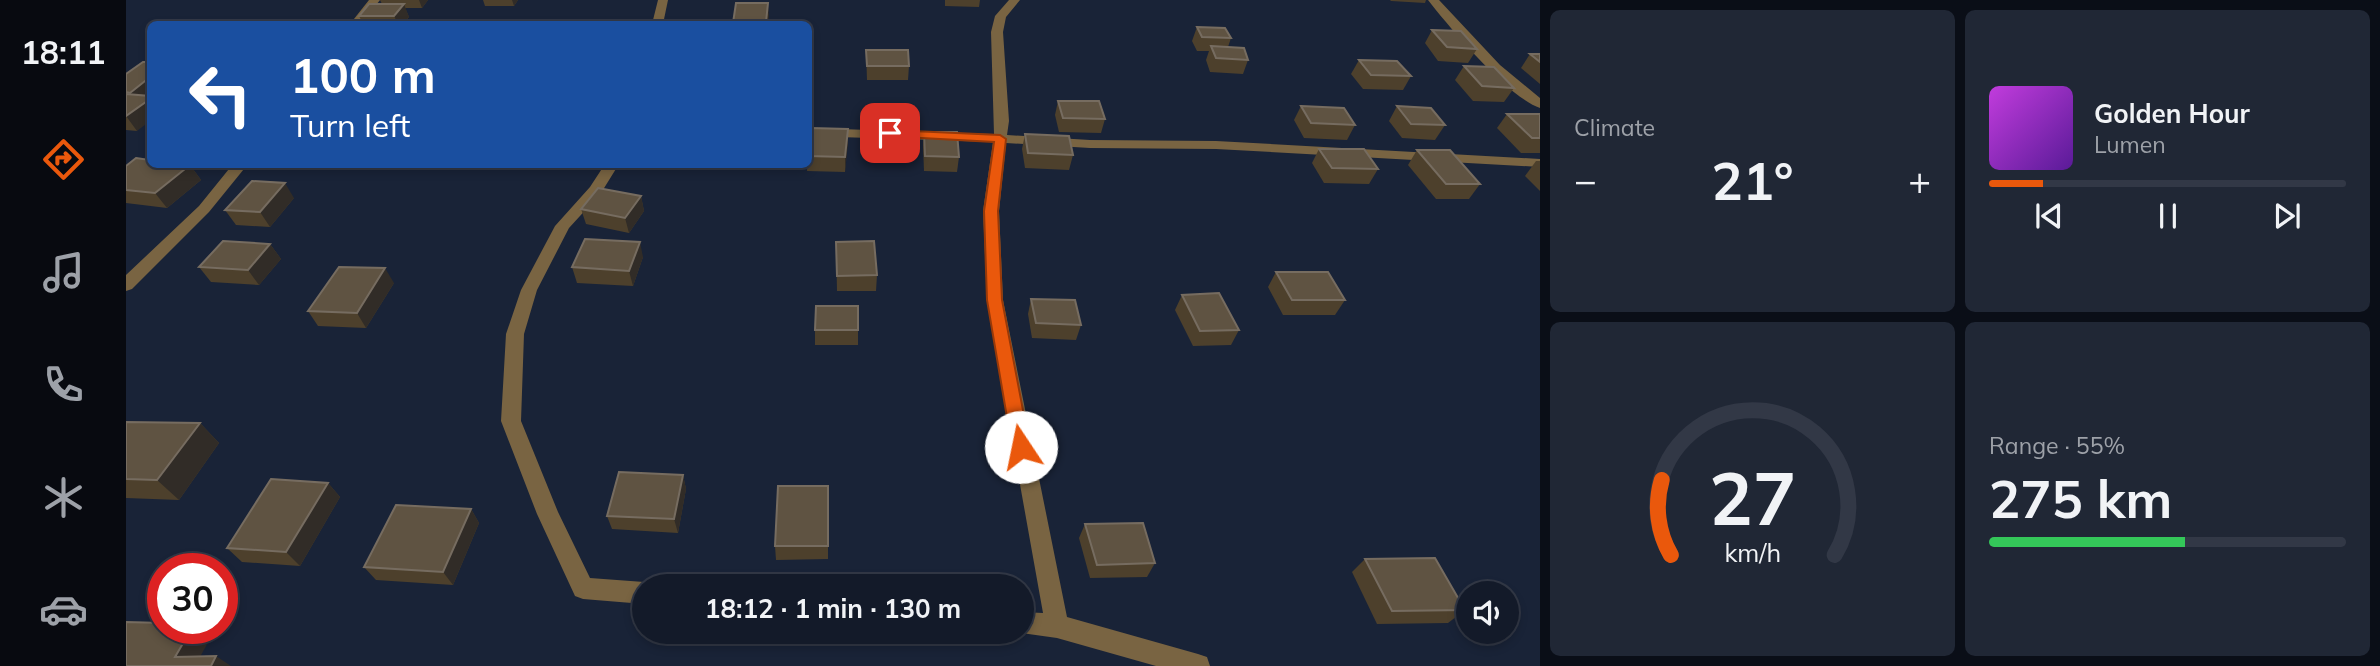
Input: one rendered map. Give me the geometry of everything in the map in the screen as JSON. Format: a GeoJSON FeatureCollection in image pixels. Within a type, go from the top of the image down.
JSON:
{"type":"FeatureCollection","features":[{"type":"Feature","properties":{"kind":"street"},"geometry":{"type":"LineString","coordinates":[[358,21],[375,0]]}},
{"type":"Feature","properties":{"kind":"street"},"geometry":{"type":"LineString","coordinates":[[659,21],[663,0]]}},
{"type":"Feature","properties":{"kind":"street"},"geometry":{"type":"LineString","coordinates":[[1015,0],[1001,16],[997,32],[1000,139],[991,211],[995,300],[1058,626]]}},
{"type":"Feature","properties":{"kind":"street"},"geometry":{"type":"LineString","coordinates":[[1433,0],[1490,64],[1540,104]]}},
{"type":"Feature","properties":{"kind":"street"},"geometry":{"type":"LineString","coordinates":[[812,132],[1090,144],[1216,145],[1540,163]]}},
{"type":"Feature","properties":{"kind":"street"},"geometry":{"type":"LineString","coordinates":[[126,285],[204,209],[238,168]]}},
{"type":"Feature","properties":{"kind":"street"},"geometry":{"type":"LineString","coordinates":[[610,168],[596,190],[563,226],[529,290],[515,334],[511,421],[548,514],[583,588],[632,592]]}},
{"type":"Feature","properties":{"kind":"street"},"geometry":{"type":"LineString","coordinates":[[1034,624],[1058,626],[1198,666]]}},
{"type":"Feature","properties":{"kind":"building"},"geometry":{"type":"Polygon","coordinates":[[[736,3],[768,3],[766,21],[733,21],[736,3]]]}},
{"type":"Feature","properties":{"kind":"building"},"geometry":{"type":"Polygon","coordinates":[[[369,4],[404,4],[394,16],[359,16],[369,4]]]}},
{"type":"Feature","properties":{"kind":"building"},"geometry":{"type":"Polygon","coordinates":[[[528,20],[563,20],[562,21],[528,20]]]}},
{"type":"Feature","properties":{"kind":"building"},"geometry":{"type":"Polygon","coordinates":[[[1197,27],[1225,28],[1231,38],[1202,37],[1197,27]]]}},
{"type":"Feature","properties":{"kind":"building"},"geometry":{"type":"Polygon","coordinates":[[[1432,30],[1461,31],[1477,49],[1447,47],[1432,30]]]}},
{"type":"Feature","properties":{"kind":"building"},"geometry":{"type":"Polygon","coordinates":[[[1211,46],[1244,48],[1248,60],[1216,58],[1211,46]]]}},
{"type":"Feature","properties":{"kind":"building"},"geometry":{"type":"Polygon","coordinates":[[[866,50],[908,50],[909,66],[867,66],[866,50]]]}},
{"type":"Feature","properties":{"kind":"building"},"geometry":{"type":"Polygon","coordinates":[[[1530,54],[1540,54],[1540,62],[1530,54]]]}},
{"type":"Feature","properties":{"kind":"building"},"geometry":{"type":"Polygon","coordinates":[[[1359,60],[1397,61],[1411,76],[1371,75],[1359,60]]]}},
{"type":"Feature","properties":{"kind":"building"},"geometry":{"type":"Polygon","coordinates":[[[147,62],[147,79],[130,93],[126,92],[126,74],[147,62]]]}},
{"type":"Feature","properties":{"kind":"building"},"geometry":{"type":"Polygon","coordinates":[[[1464,66],[1494,67],[1514,88],[1482,86],[1464,66]]]}},
{"type":"Feature","properties":{"kind":"building"},"geometry":{"type":"Polygon","coordinates":[[[126,94],[147,96],[147,101],[126,116],[126,94]]]}},
{"type":"Feature","properties":{"kind":"building"},"geometry":{"type":"Polygon","coordinates":[[[1058,101],[1099,101],[1105,119],[1063,118],[1058,101]]]}},
{"type":"Feature","properties":{"kind":"building"},"geometry":{"type":"Polygon","coordinates":[[[1301,106],[1344,108],[1355,125],[1311,123],[1301,106]]]}},
{"type":"Feature","properties":{"kind":"building"},"geometry":{"type":"Polygon","coordinates":[[[1397,106],[1431,108],[1445,125],[1411,124],[1397,106]]]}},
{"type":"Feature","properties":{"kind":"building"},"geometry":{"type":"Polygon","coordinates":[[[1507,114],[1540,114],[1540,138],[1532,138],[1507,114]]]}},
{"type":"Feature","properties":{"kind":"building"},"geometry":{"type":"Polygon","coordinates":[[[812,128],[848,129],[845,157],[812,156],[812,128]]]}},
{"type":"Feature","properties":{"kind":"building"},"geometry":{"type":"Polygon","coordinates":[[[924,132],[957,132],[959,157],[925,156],[924,132]]]}},
{"type":"Feature","properties":{"kind":"building"},"geometry":{"type":"Polygon","coordinates":[[[1025,134],[1069,136],[1073,155],[1028,153],[1025,134]]]}},
{"type":"Feature","properties":{"kind":"building"},"geometry":{"type":"Polygon","coordinates":[[[1319,149],[1364,149],[1378,169],[1332,168],[1319,149]]]}},
{"type":"Feature","properties":{"kind":"building"},"geometry":{"type":"Polygon","coordinates":[[[1417,150],[1450,150],[1480,184],[1446,184],[1417,150]]]}},
{"type":"Feature","properties":{"kind":"building"},"geometry":{"type":"Polygon","coordinates":[[[136,158],[147,160],[147,168],[186,168],[155,193],[126,190],[126,166],[136,158]]]}},
{"type":"Feature","properties":{"kind":"building"},"geometry":{"type":"Polygon","coordinates":[[[252,181],[285,183],[260,212],[225,210],[252,181]]]}},
{"type":"Feature","properties":{"kind":"building"},"geometry":{"type":"Polygon","coordinates":[[[598,188],[641,196],[625,218],[581,209],[598,188]]]}},
{"type":"Feature","properties":{"kind":"building"},"geometry":{"type":"Polygon","coordinates":[[[585,239],[640,242],[629,271],[572,267],[585,239]]]}},
{"type":"Feature","properties":{"kind":"building"},"geometry":{"type":"Polygon","coordinates":[[[223,241],[270,244],[248,270],[199,267],[223,241]]]}},
{"type":"Feature","properties":{"kind":"building"},"geometry":{"type":"Polygon","coordinates":[[[874,241],[877,275],[837,276],[836,242],[874,241]]]}},
{"type":"Feature","properties":{"kind":"building"},"geometry":{"type":"Polygon","coordinates":[[[339,267],[385,268],[357,313],[308,311],[339,267]]]}},
{"type":"Feature","properties":{"kind":"building"},"geometry":{"type":"Polygon","coordinates":[[[1276,272],[1328,272],[1345,300],[1292,300],[1276,272]]]}},
{"type":"Feature","properties":{"kind":"building"},"geometry":{"type":"Polygon","coordinates":[[[1219,293],[1239,330],[1200,331],[1182,295],[1219,293]]]}},
{"type":"Feature","properties":{"kind":"building"},"geometry":{"type":"Polygon","coordinates":[[[1031,299],[1075,300],[1081,325],[1036,323],[1031,299]]]}},
{"type":"Feature","properties":{"kind":"building"},"geometry":{"type":"Polygon","coordinates":[[[816,306],[858,306],[858,330],[815,330],[816,306]]]}},
{"type":"Feature","properties":{"kind":"building"},"geometry":{"type":"Polygon","coordinates":[[[126,422],[200,423],[157,480],[126,479],[126,422]]]}},
{"type":"Feature","properties":{"kind":"building"},"geometry":{"type":"Polygon","coordinates":[[[619,472],[683,475],[674,519],[607,516],[619,472]]]}},
{"type":"Feature","properties":{"kind":"building"},"geometry":{"type":"Polygon","coordinates":[[[271,479],[328,483],[286,552],[227,548],[271,479]]]}},
{"type":"Feature","properties":{"kind":"building"},"geometry":{"type":"Polygon","coordinates":[[[778,486],[828,486],[828,546],[775,546],[778,486]]]}},
{"type":"Feature","properties":{"kind":"building"},"geometry":{"type":"Polygon","coordinates":[[[396,505],[471,509],[443,572],[364,567],[396,505]]]}},
{"type":"Feature","properties":{"kind":"building"},"geometry":{"type":"Polygon","coordinates":[[[1143,523],[1155,563],[1097,565],[1085,524],[1143,523]]]}},
{"type":"Feature","properties":{"kind":"building"},"geometry":{"type":"Polygon","coordinates":[[[1435,558],[1456,594],[1456,610],[1392,611],[1365,559],[1435,558]]]}},
{"type":"Feature","properties":{"kind":"building"},"geometry":{"type":"Polygon","coordinates":[[[126,622],[147,623],[147,644],[183,644],[175,657],[216,656],[211,666],[126,666],[126,622]]]}},
{"type":"Feature","properties":{"kind":"route"},"geometry":{"type":"LineString","coordinates":[[890,133],[1000,139],[991,211],[995,300],[1021,447]]}}]}
